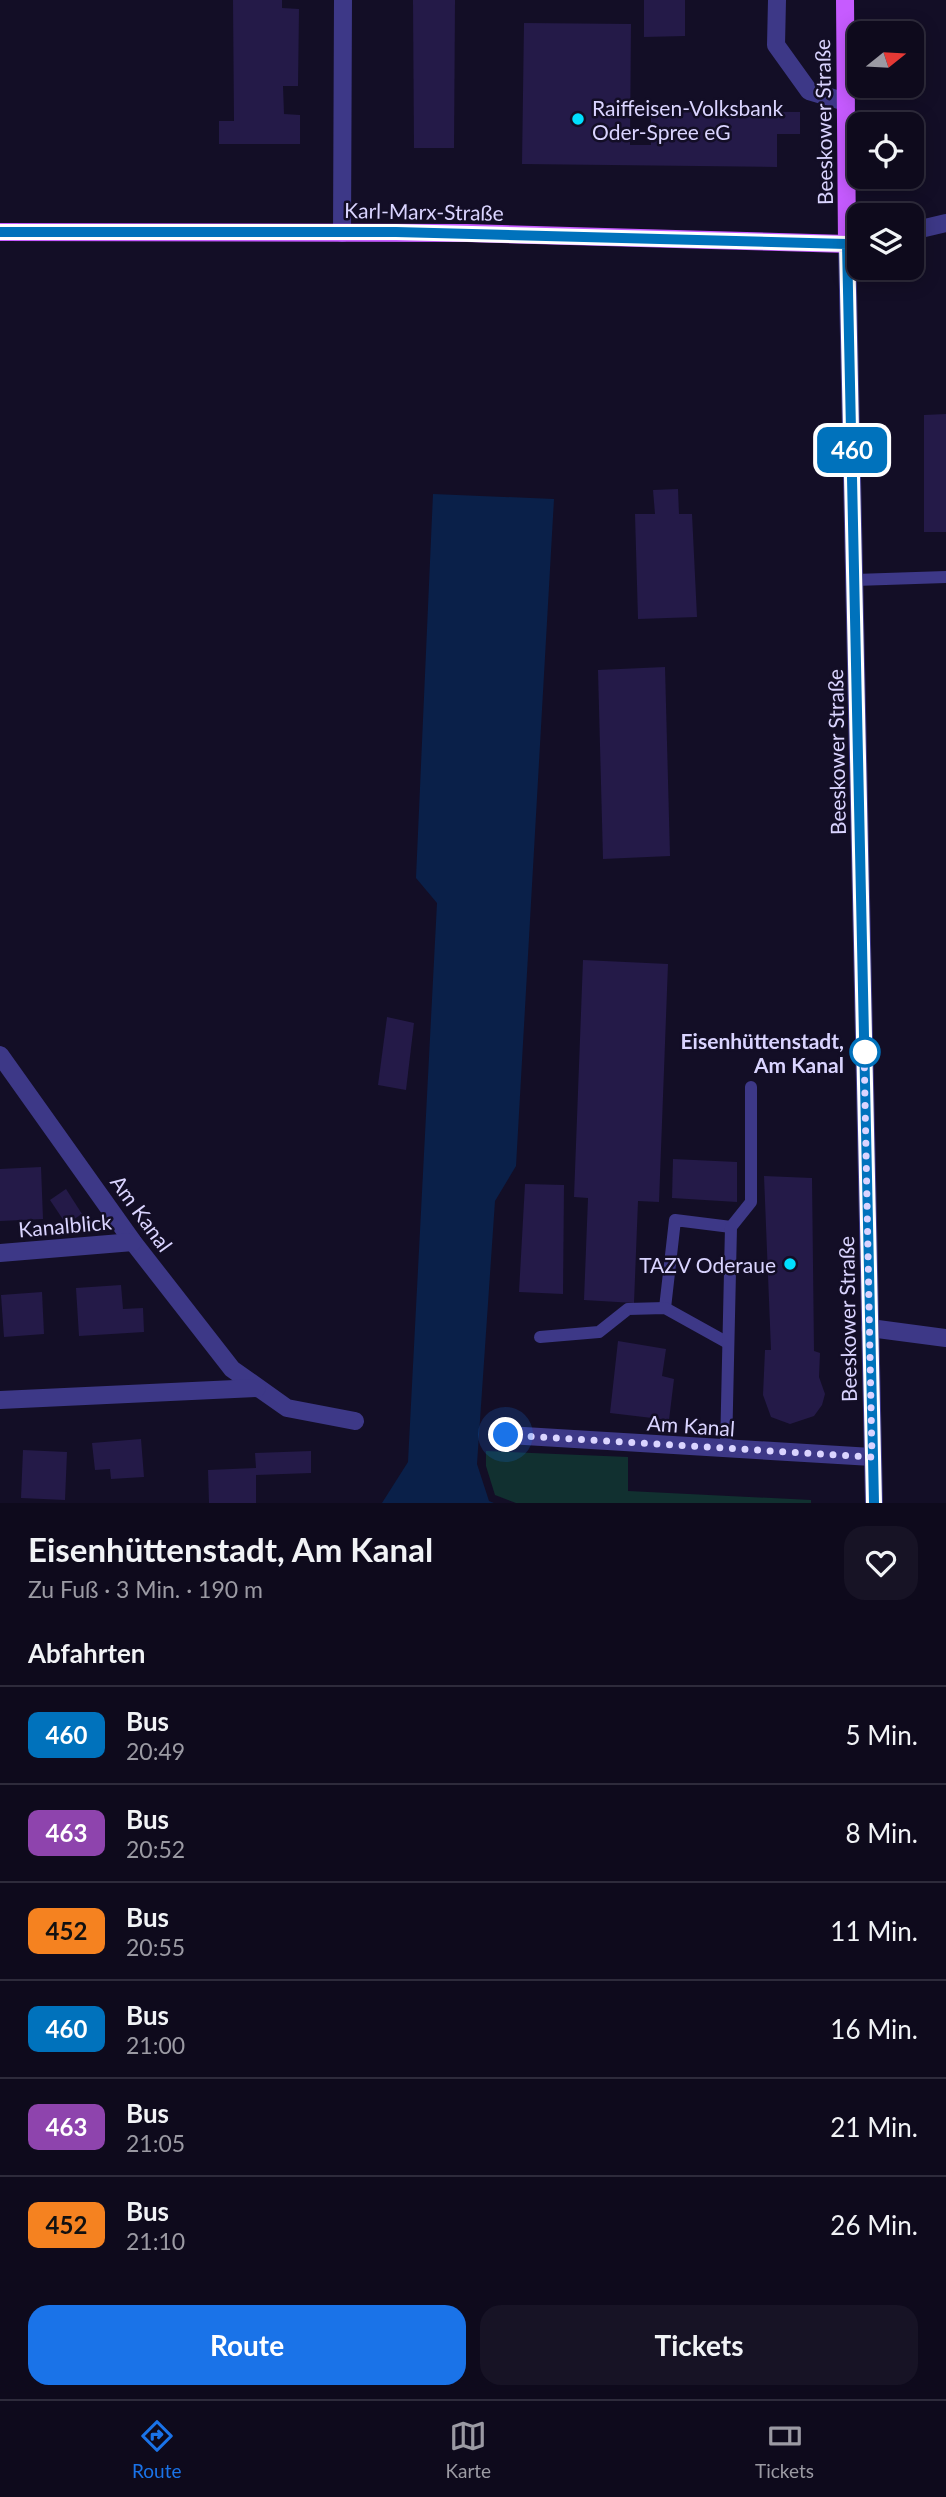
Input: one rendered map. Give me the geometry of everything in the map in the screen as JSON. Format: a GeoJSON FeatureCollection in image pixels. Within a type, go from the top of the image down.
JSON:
{"type":"FeatureCollection","features":[{"type":"Feature","properties":{"kind":"main road","name":"Beeskower Straße"},"geometry":{"type":"LineString","coordinates":[[845,0],[851,203]]}},
{"type":"Feature","properties":{"kind":"main road","name":"Karl-Marx-Straße"},"geometry":{"type":"LineString","coordinates":[[0,232],[467,233],[847,243]]}},
{"type":"Feature","properties":{"kind":"street"},"geometry":{"type":"LineString","coordinates":[[342,233],[343,0]]}},
{"type":"Feature","properties":{"kind":"street"},"geometry":{"type":"LineString","coordinates":[[777,0],[776,45],[809,91],[846,102]]}},
{"type":"Feature","properties":{"kind":"street"},"geometry":{"type":"LineString","coordinates":[[924,228],[946,223]]}},
{"type":"Feature","properties":{"kind":"street","name":"Beeskower Straße"},"geometry":{"type":"LineString","coordinates":[[853,280],[855,580],[874,1503]]}},
{"type":"Feature","properties":{"kind":"street","name":"Am Kanal"},"geometry":{"type":"LineString","coordinates":[[0,1055],[133,1242],[232,1369],[288,1408],[355,1421]]}},
{"type":"Feature","properties":{"kind":"street","name":"Kanalblick"},"geometry":{"type":"LineString","coordinates":[[0,1253],[133,1242]]}},
{"type":"Feature","properties":{"kind":"street"},"geometry":{"type":"LineString","coordinates":[[870,1328],[946,1338]]}},
{"type":"Feature","properties":{"kind":"street"},"geometry":{"type":"LineString","coordinates":[[0,1400],[257,1388]]}},
{"type":"Feature","properties":{"kind":"street","name":"Am Kanal"},"geometry":{"type":"LineString","coordinates":[[506,1435],[872,1457]]}},
{"type":"Feature","properties":{"kind":"lane"},"geometry":{"type":"LineString","coordinates":[[855,580],[946,577]]}},
{"type":"Feature","properties":{"kind":"lane"},"geometry":{"type":"LineString","coordinates":[[726,1450],[731,1227],[751,1202],[751,1087]]}},
{"type":"Feature","properties":{"kind":"lane"},"geometry":{"type":"LineString","coordinates":[[665,1308],[674,1220],[731,1227]]}},
{"type":"Feature","properties":{"kind":"lane"},"geometry":{"type":"LineString","coordinates":[[540,1337],[598,1332],[628,1309],[665,1308],[728,1343]]}},
{"type":"Feature","properties":{"kind":"green space"},"geometry":{"type":"Polygon","coordinates":[[[486,1451],[628,1457],[628,1491],[811,1500],[811,1503],[516,1503],[495,1495],[486,1466],[486,1451]]]}},
{"type":"Feature","properties":{"kind":"water"},"geometry":{"type":"Polygon","coordinates":[[[433,494],[554,499],[516,1166],[495,1201],[477,1464],[489,1501],[494,1503],[382,1503],[408,1462],[437,903],[416,878],[433,494]]]}},
{"type":"Feature","properties":{"kind":"building"},"geometry":{"type":"Polygon","coordinates":[[[233,0],[282,0],[282,8],[299,9],[298,86],[283,86],[284,114],[300,115],[300,144],[219,144],[219,121],[234,121],[233,0]]]}},
{"type":"Feature","properties":{"kind":"building"},"geometry":{"type":"Polygon","coordinates":[[[413,0],[455,0],[454,148],[414,148],[413,0]]]}},
{"type":"Feature","properties":{"kind":"building"},"geometry":{"type":"Polygon","coordinates":[[[644,0],[685,0],[685,36],[644,37],[644,0]]]}},
{"type":"Feature","properties":{"kind":"building"},"geometry":{"type":"Polygon","coordinates":[[[524,23],[631,24],[630,145],[651,145],[651,111],[800,112],[800,134],[777,134],[777,167],[522,164],[524,23]]]}},
{"type":"Feature","properties":{"kind":"building"},"geometry":{"type":"Polygon","coordinates":[[[946,414],[946,532],[924,532],[924,415],[946,414]]]}},
{"type":"Feature","properties":{"kind":"building"},"geometry":{"type":"Polygon","coordinates":[[[678,489],[679,514],[692,514],[697,617],[638,619],[635,514],[655,514],[653,490],[678,489]]]}},
{"type":"Feature","properties":{"kind":"building"},"geometry":{"type":"Polygon","coordinates":[[[665,667],[670,856],[603,859],[598,670],[665,667]]]}},
{"type":"Feature","properties":{"kind":"building"},"geometry":{"type":"Polygon","coordinates":[[[583,960],[668,964],[659,1202],[638,1201],[634,1303],[584,1300],[588,1198],[574,1197],[583,960]]]}},
{"type":"Feature","properties":{"kind":"building"},"geometry":{"type":"Polygon","coordinates":[[[387,1017],[414,1023],[406,1090],[378,1085],[387,1017]]]}},
{"type":"Feature","properties":{"kind":"building"},"geometry":{"type":"Polygon","coordinates":[[[673,1159],[737,1162],[737,1202],[672,1198],[673,1159]]]}},
{"type":"Feature","properties":{"kind":"building"},"geometry":{"type":"Polygon","coordinates":[[[41,1167],[43,1219],[0,1221],[0,1169],[41,1167]]]}},
{"type":"Feature","properties":{"kind":"building","name":"TAZV Oderaue"},"geometry":{"type":"Polygon","coordinates":[[[764,1176],[812,1178],[814,1351],[820,1353],[819,1377],[825,1394],[822,1405],[814,1416],[790,1424],[771,1417],[763,1395],[765,1350],[771,1350],[764,1176]]]}},
{"type":"Feature","properties":{"kind":"building"},"geometry":{"type":"Polygon","coordinates":[[[525,1184],[564,1185],[563,1294],[519,1292],[525,1184]]]}},
{"type":"Feature","properties":{"kind":"building"},"geometry":{"type":"Polygon","coordinates":[[[66,1189],[82,1214],[66,1224],[50,1200],[66,1189]]]}},
{"type":"Feature","properties":{"kind":"building"},"geometry":{"type":"Polygon","coordinates":[[[121,1285],[123,1309],[143,1308],[144,1332],[79,1336],[76,1288],[121,1285]]]}},
{"type":"Feature","properties":{"kind":"building"},"geometry":{"type":"Polygon","coordinates":[[[42,1292],[44,1334],[4,1337],[1,1295],[42,1292]]]}},
{"type":"Feature","properties":{"kind":"building"},"geometry":{"type":"Polygon","coordinates":[[[618,1341],[666,1349],[662,1376],[674,1379],[669,1420],[610,1413],[618,1341]]]}},
{"type":"Feature","properties":{"kind":"building"},"geometry":{"type":"Polygon","coordinates":[[[141,1439],[144,1477],[111,1479],[110,1469],[95,1470],[92,1443],[141,1439]]]}},
{"type":"Feature","properties":{"kind":"building"},"geometry":{"type":"Polygon","coordinates":[[[23,1450],[67,1452],[65,1500],[21,1498],[23,1450]]]}},
{"type":"Feature","properties":{"kind":"building"},"geometry":{"type":"Polygon","coordinates":[[[311,1451],[311,1473],[256,1475],[256,1503],[209,1503],[208,1470],[256,1468],[255,1453],[311,1451]]]}},
{"type":"Feature","properties":{"kind":"bus line","name":"460"},"geometry":{"type":"LineString","coordinates":[[0,232],[467,233],[847,244],[874,1503]]}},
{"type":"Feature","properties":{"kind":"place","name":"Raiffeisen-Volksbank Oder-Spree eG"},"geometry":{"type":"Point","coordinates":[578,119]}},
{"type":"Feature","properties":{"kind":"place","name":"Eisenhüttenstadt, Am Kanal"},"geometry":{"type":"Point","coordinates":[865,1052]}},
{"type":"Feature","properties":{"kind":"place","name":"TAZV Oderaue"},"geometry":{"type":"Point","coordinates":[790,1264]}},
{"type":"Feature","properties":{"kind":"route"},"geometry":{"type":"LineString","coordinates":[[506,1435],[872,1457],[864,1048],[865,1052]]}}]}
